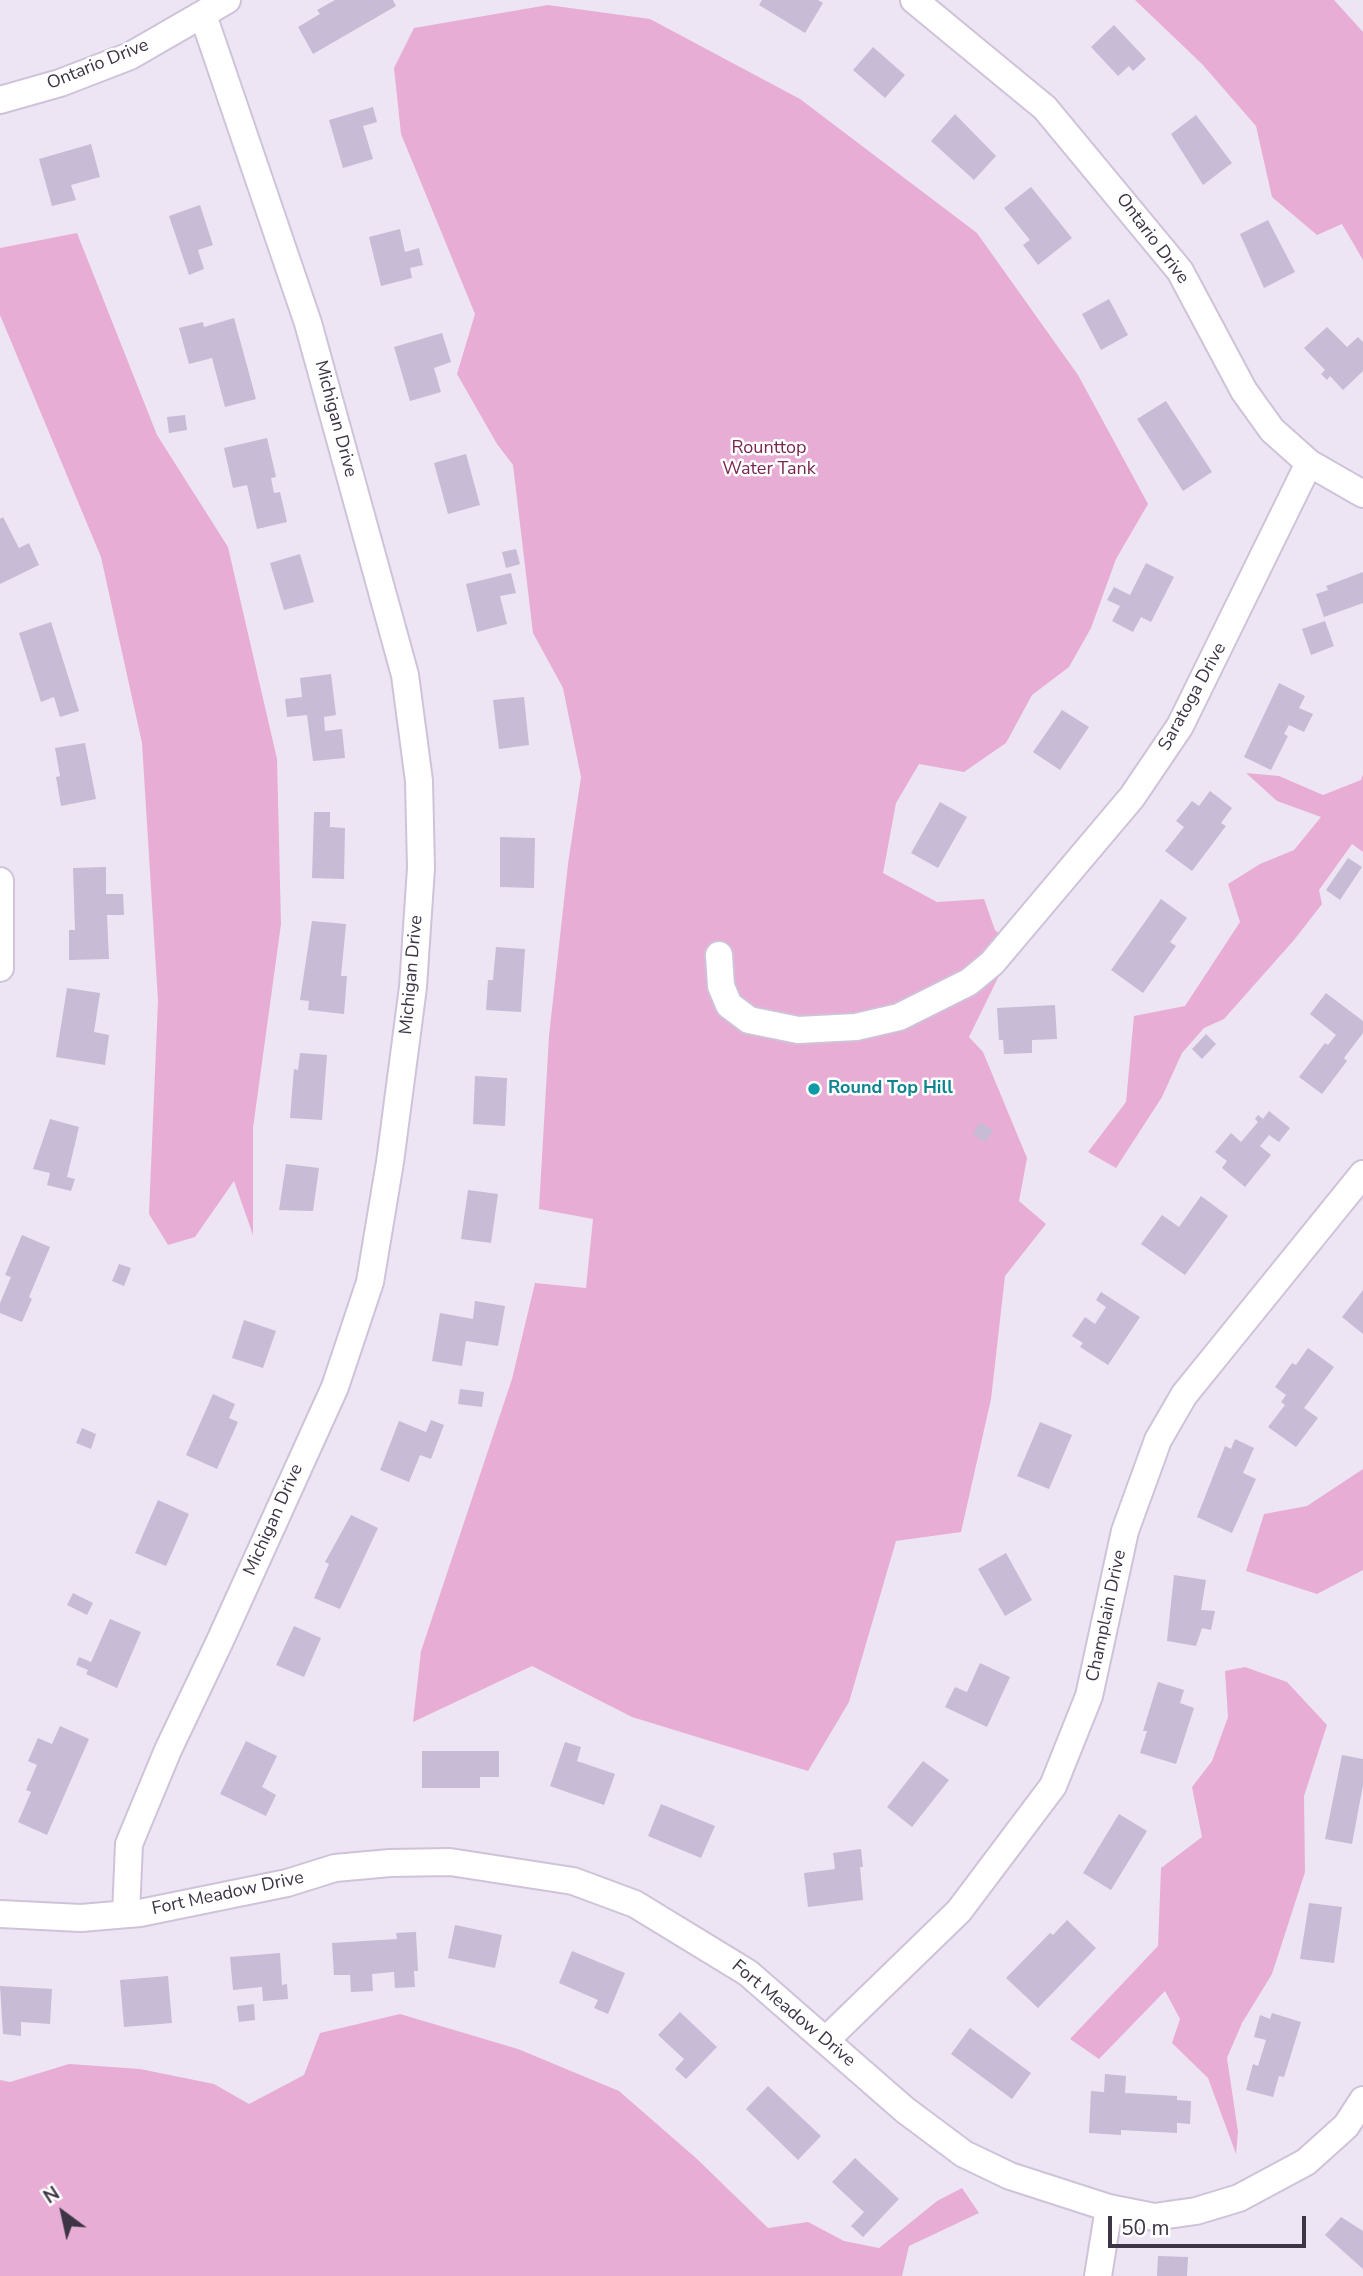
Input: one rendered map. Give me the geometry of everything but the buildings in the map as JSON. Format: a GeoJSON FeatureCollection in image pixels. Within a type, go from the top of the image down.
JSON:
{"type":"FeatureCollection","features":[{"type":"Feature","properties":{"kind":"street","name":"Ontario Drive"},"geometry":{"type":"LineString","coordinates":[[0,100],[60,83],[130,56],[227,0]]}},
{"type":"Feature","properties":{"kind":"street","name":"Ontario Drive"},"geometry":{"type":"LineString","coordinates":[[914,0],[1045,108],[1180,271],[1244,391],[1272,430],[1309,463],[1363,494]]}},
{"type":"Feature","properties":{"kind":"street","name":"Michigan Drive"},"geometry":{"type":"LineString","coordinates":[[126,1914],[128,1844],[168,1750],[335,1387],[370,1282],[390,1162],[413,987],[421,868],[419,780],[405,675],[308,323],[203,15]]}},
{"type":"Feature","properties":{"kind":"street","name":"Saratoga Drive"},"geometry":{"type":"LineString","coordinates":[[719,955],[721,986],[729,1005],[749,1020],[798,1030],[856,1027],[900,1017],[969,982],[992,963],[1037,906],[1132,797],[1181,726],[1309,463]]}},
{"type":"Feature","properties":{"kind":"street"},"geometry":{"type":"LineString","coordinates":[[0,881],[0,968]]}},
{"type":"Feature","properties":{"kind":"street","name":"Champlain Drive"},"geometry":{"type":"LineString","coordinates":[[827,2039],[959,1911],[1053,1786],[1089,1696],[1125,1531],[1158,1440],[1184,1395],[1363,1174]]}},
{"type":"Feature","properties":{"kind":"street","name":"Fort Meadow Drive"},"geometry":{"type":"LineString","coordinates":[[0,1914],[80,1918],[126,1914],[288,1883],[335,1868],[450,1862],[573,1881],[635,1904],[748,1973],[827,2039],[905,2110],[964,2154],[1010,2176],[1109,2208],[1154,2217],[1196,2211],[1239,2198],[1306,2162],[1355,2133],[1363,2100]]}},
{"type":"Feature","properties":{"kind":"street"},"geometry":{"type":"LineString","coordinates":[[1098,2276],[1109,2208]]}},
{"type":"Feature","properties":{"kind":"green space"},"geometry":{"type":"Polygon","coordinates":[[[1135,0],[1334,0],[1363,32],[1363,260],[1342,224],[1317,235],[1272,197],[1256,126],[1202,64],[1135,0]]]}},
{"type":"Feature","properties":{"kind":"green space","name":"Rounttop Water Tank"},"geometry":{"type":"Polygon","coordinates":[[[548,5],[650,19],[800,99],[977,233],[1078,375],[1148,504],[1116,559],[1091,628],[1069,667],[1032,695],[1006,743],[964,772],[919,764],[896,803],[883,873],[937,902],[984,899],[995,930],[1014,945],[969,1037],[983,1052],[1027,1158],[1019,1201],[1046,1224],[1005,1276],[991,1399],[961,1532],[896,1541],[849,1702],[808,1771],[632,1717],[532,1666],[413,1722],[421,1651],[512,1379],[535,1283],[586,1288],[593,1219],[539,1209],[549,1036],[568,864],[581,777],[563,688],[533,633],[513,465],[497,444],[457,374],[475,314],[401,134],[394,68],[414,28],[548,5]]]}},
{"type":"Feature","properties":{"kind":"green space"},"geometry":{"type":"Polygon","coordinates":[[[77,233],[157,435],[228,547],[277,759],[281,924],[253,1128],[253,1235],[234,1181],[195,1237],[168,1245],[149,1214],[158,1001],[142,743],[101,557],[0,315],[0,248],[77,233]]]}},
{"type":"Feature","properties":{"kind":"green space"},"geometry":{"type":"Polygon","coordinates":[[[1246,773],[1279,776],[1323,795],[1361,780],[1363,774],[1363,852],[1352,844],[1319,890],[1322,904],[1294,940],[1224,1019],[1204,1028],[1182,1053],[1162,1097],[1116,1168],[1088,1152],[1126,1102],[1134,1016],[1185,1006],[1240,922],[1228,884],[1260,864],[1294,850],[1321,817],[1277,801],[1246,773]]]}},
{"type":"Feature","properties":{"kind":"green space"},"geometry":{"type":"Polygon","coordinates":[[[1363,1469],[1363,1570],[1317,1594],[1246,1571],[1264,1514],[1307,1506],[1363,1469]]]}},
{"type":"Feature","properties":{"kind":"green space"},"geometry":{"type":"Polygon","coordinates":[[[1245,1667],[1287,1682],[1327,1725],[1304,1796],[1305,1872],[1272,1974],[1242,2023],[1227,2058],[1238,2132],[1236,2154],[1208,2078],[1172,2043],[1180,2019],[1165,1991],[1099,2059],[1070,2039],[1158,1946],[1161,1868],[1202,1837],[1192,1787],[1212,1761],[1228,1717],[1225,1671],[1245,1667]]]}},
{"type":"Feature","properties":{"kind":"green space"},"geometry":{"type":"Polygon","coordinates":[[[400,2014],[518,2049],[619,2091],[697,2159],[768,2228],[808,2222],[844,2241],[879,2248],[937,2201],[962,2188],[979,2213],[909,2246],[902,2276],[0,2276],[0,2080],[10,2082],[69,2064],[140,2069],[214,2084],[249,2104],[304,2075],[320,2033],[400,2014]]]}},
{"type":"Feature","properties":{"kind":"place","name":"Round Top Hill"},"geometry":{"type":"Point","coordinates":[814,1089]}}]}
